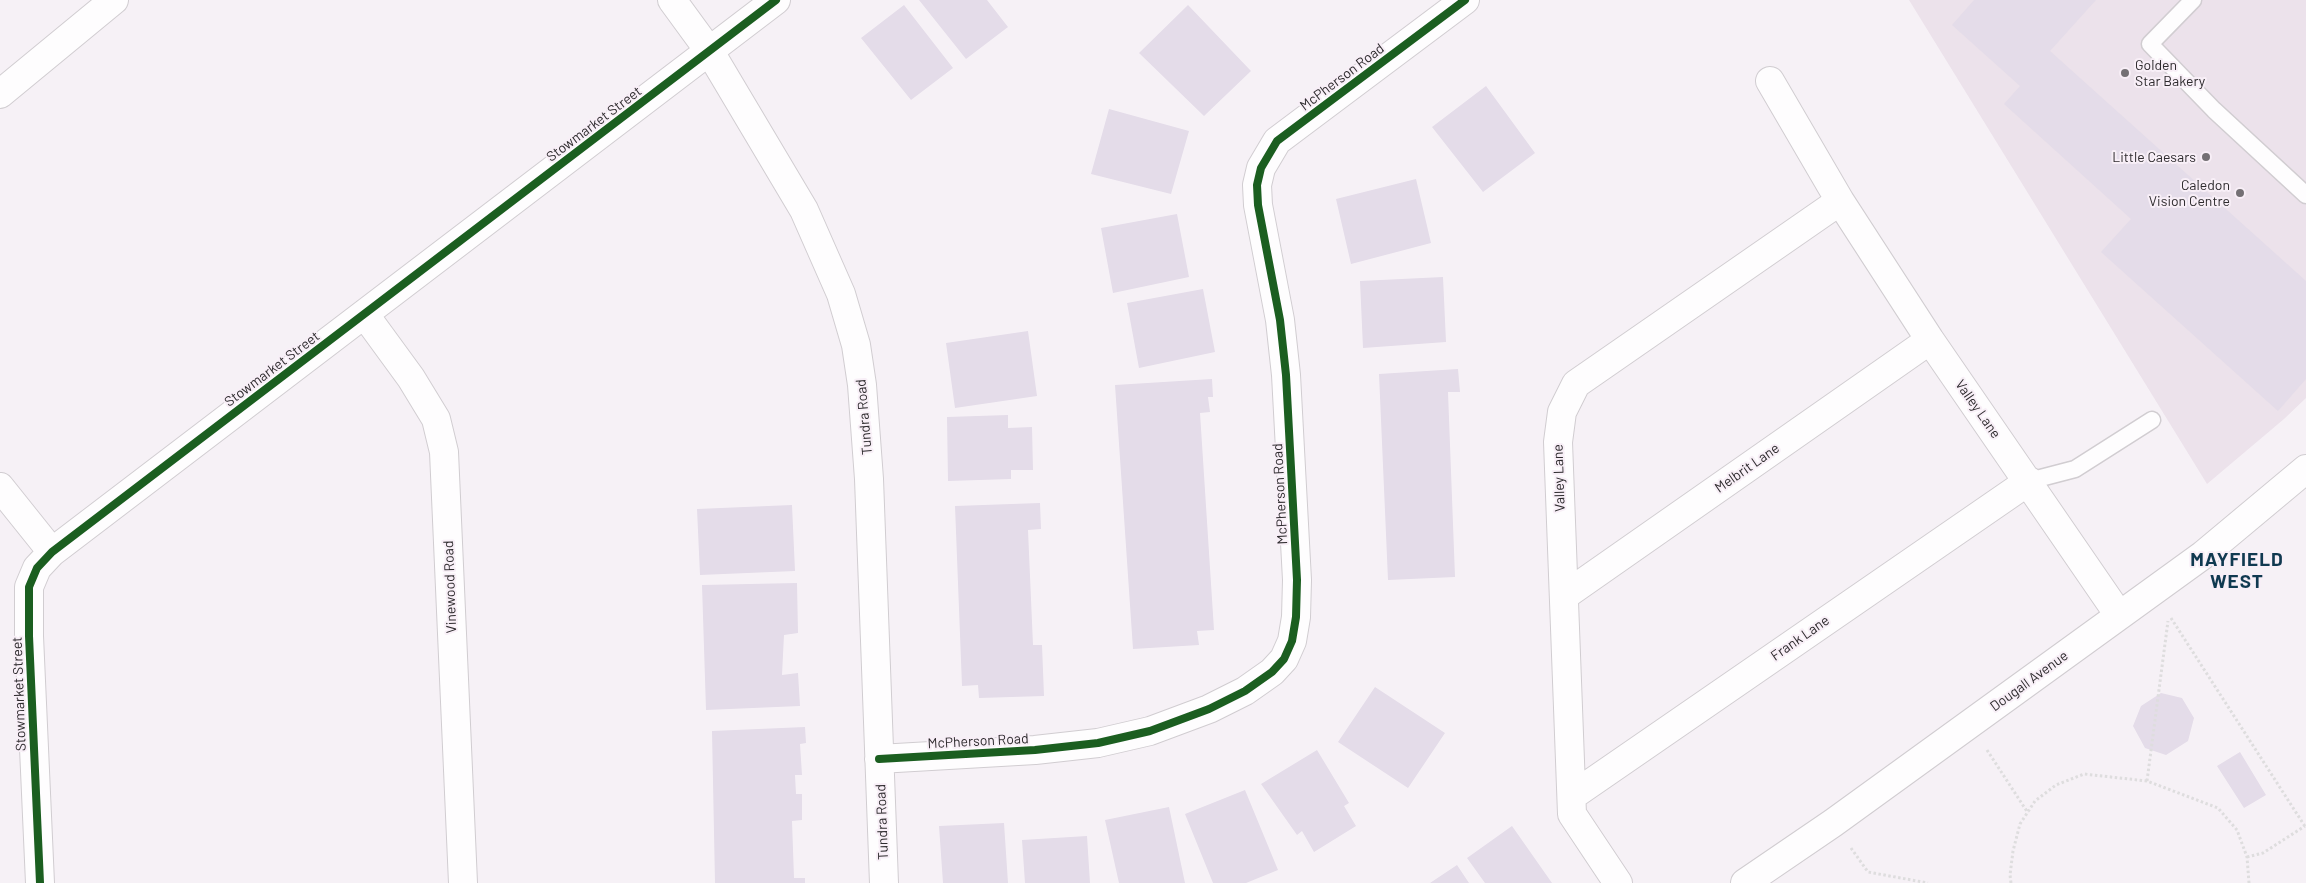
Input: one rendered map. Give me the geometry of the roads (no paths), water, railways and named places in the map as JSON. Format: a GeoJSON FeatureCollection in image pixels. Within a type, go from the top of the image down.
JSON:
{"type":"FeatureCollection","features":[{"type":"Feature","properties":{"kind":"street"},"geometry":{"type":"LineString","coordinates":[[0,94],[114,0]]}},
{"type":"Feature","properties":{"kind":"street","name":"Tundra Road"},"geometry":{"type":"LineString","coordinates":[[672,0],[710,52],[804,210],[841,294],[856,345],[862,385],[869,479],[884,883]]}},
{"type":"Feature","properties":{"kind":"street","name":"Stowmarket Street"},"geometry":{"type":"LineString","coordinates":[[40,883],[29,636],[29,587],[37,568],[52,552],[776,0]]}},
{"type":"Feature","properties":{"kind":"street","name":"McPherson Road"},"geometry":{"type":"LineString","coordinates":[[879,759],[1035,750],[1098,743],[1150,731],[1209,709],[1245,691],[1272,672],[1284,659],[1292,642],[1296,617],[1296,580],[1286,375],[1280,320],[1258,205],[1257,185],[1261,168],[1277,141],[1465,0]]}},
{"type":"Feature","properties":{"kind":"street","name":"Valley Lane"},"geometry":{"type":"LineString","coordinates":[[1770,81],[1840,201],[1930,340],[2029,481],[2119,615]]}},
{"type":"Feature","properties":{"kind":"street","name":"Valley Lane"},"geometry":{"type":"LineString","coordinates":[[1618,883],[1572,814],[1558,442],[1562,412],[1576,384],[1840,201]]}},
{"type":"Feature","properties":{"kind":"street","name":"Vinewood Road"},"geometry":{"type":"LineString","coordinates":[[365,315],[412,378],[436,419],[444,452],[463,883]]}},
{"type":"Feature","properties":{"kind":"street","name":"Melbrit Lane"},"geometry":{"type":"LineString","coordinates":[[1564,596],[1930,340]]}},
{"type":"Feature","properties":{"kind":"street","name":"Dougall Avenue"},"geometry":{"type":"LineString","coordinates":[[1745,883],[1833,823],[2203,555],[2306,469]]}},
{"type":"Feature","properties":{"kind":"street","name":"Frank Lane"},"geometry":{"type":"LineString","coordinates":[[1572,796],[2029,481]]}},
{"type":"Feature","properties":{"kind":"street"},"geometry":{"type":"LineString","coordinates":[[0,487],[52,552]]}},
{"type":"Feature","properties":{"kind":"lane"},"geometry":{"type":"LineString","coordinates":[[2193,0],[2150,44],[2214,110],[2306,196]]}},
{"type":"Feature","properties":{"kind":"lane"},"geometry":{"type":"LineString","coordinates":[[2029,481],[2075,469],[2152,420]]}},
{"type":"Feature","properties":{"kind":"place","name":"Golden Star Bakery"},"geometry":{"type":"Point","coordinates":[2125,73]}},
{"type":"Feature","properties":{"kind":"place","name":"Little Caesars"},"geometry":{"type":"Point","coordinates":[2206,157]}},
{"type":"Feature","properties":{"kind":"place","name":"Caledon Vision Centre"},"geometry":{"type":"Point","coordinates":[2240,193]}},
{"type":"Feature","properties":{"kind":"district","name":"MAYFIELD WEST"},"geometry":{"type":"Point","coordinates":[2237,571]}}]}
